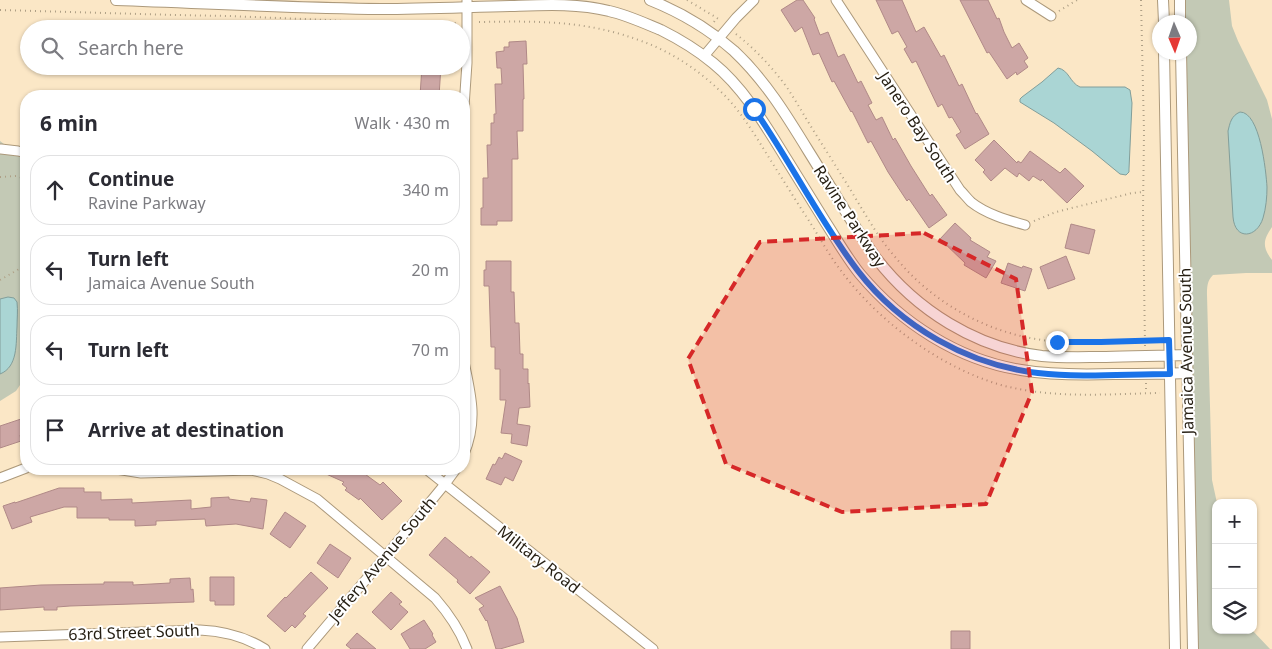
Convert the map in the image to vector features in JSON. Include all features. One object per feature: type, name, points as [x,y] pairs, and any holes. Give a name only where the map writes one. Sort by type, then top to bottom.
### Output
[{"type":"street","name":"Ravine Parkway","points":[[116,0],[345,8],[467,4],[562,6],[589,7],[623,15],[681,41],[724,72],[754,109],[842,249],[860,273],[887,302],[932,336],[965,354],[1018,370],[1038,373],[1074,375],[1187,373]]},
{"type":"street","name":"Ravine Parkway","points":[[650,0],[678,13],[704,29],[747,65],[773,95],[863,239],[888,274],[905,291],[938,317],[984,341],[1020,352],[1042,356],[1186,355]]},
{"type":"street","points":[[704,56],[754,0]]},
{"type":"street","name":"Janero Bay South","points":[[836,0],[960,190],[971,202],[981,208],[1025,225]]},
{"type":"street","points":[[1026,0],[1051,16]]},
{"type":"street","points":[[1163,0],[1164,15]]},
{"type":"street","points":[[1180,0],[1180,15]]},
{"type":"street","points":[[467,4],[467,20]]},
{"type":"street","name":"Jamaica Avenue South","points":[[1164,60],[1175,649]]},
{"type":"street","name":"Jamaica Avenue South","points":[[1180,60],[1192,649]]},
{"type":"street","points":[[465,90],[466,75]]},
{"type":"street","points":[[1,149],[20,152]]},
{"type":"street","points":[[470,396],[472,407],[470,436]]},
{"type":"street","points":[[0,478],[20,470]]},
{"type":"street","points":[[270,475],[316,499],[429,593],[445,610],[463,638],[467,649]]},
{"type":"street","name":"Military Road","points":[[434,475],[653,649]]},
{"type":"street","name":"Jeffery Avenue South","points":[[307,649],[385,558],[452,475]]},
{"type":"street","name":"63rd Street South","points":[[0,637],[208,630],[230,633],[265,649]]},
{"type":"path","points":[[687,0],[717,18]]},
{"type":"path","points":[[1051,16],[1076,0]]},
{"type":"path","points":[[1141,0],[1144,132],[1144,341]]},
{"type":"path","points":[[0,10],[329,20]]},
{"type":"path","points":[[479,22],[548,22],[588,26],[644,42],[680,60]]},
{"type":"path","points":[[740,37],[763,58],[788,90],[885,245],[915,280],[932,293],[973,319],[999,330],[1030,338],[1074,342],[1169,340]]},
{"type":"path","points":[[0,177],[20,177]]},
{"type":"path","points":[[1025,225],[1056,212],[1144,192]]},
{"type":"path","points":[[0,280],[20,268]]},
{"type":"highlighted area","points":[[924,233],[1016,279],[1032,392],[986,504],[842,512],[726,464],[688,359],[760,242]]},
{"type":"green space","points":[[1184,0],[1229,0],[1232,26],[1267,100],[1272,119],[1272,227],[1265,240],[1265,247],[1272,260],[1272,273],[1213,275],[1207,287],[1212,480],[1216,499],[1212,499],[1212,634],[1256,634],[1270,649],[1197,649],[1185,60],[1197,60],[1197,15],[1185,15]]},
{"type":"green space","points":[[0,141],[20,156],[20,385],[16,391],[0,401]]},
{"type":"water","points":[[1058,68],[1065,71],[1074,83],[1080,87],[1125,87],[1130,90],[1132,103],[1129,172],[1126,175],[1120,174],[1054,123],[1020,102],[1022,97]]},
{"type":"water","points":[[1240,112],[1247,115],[1253,121],[1257,132],[1261,144],[1267,187],[1266,202],[1260,225],[1256,230],[1246,234],[1238,230],[1233,217],[1228,131],[1233,118]]},
{"type":"water","points":[[14,298],[17,302],[16,347],[10,366],[0,374],[0,299]]},
{"type":"building","points":[[797,0],[803,0],[815,18],[820,35],[828,32],[838,57],[844,54],[858,83],[861,81],[872,103],[868,105],[876,120],[882,117],[893,140],[895,138],[930,196],[932,194],[947,215],[929,228],[909,199],[907,201],[871,141],[868,143],[852,111],[834,81],[832,82],[819,53],[813,55],[802,27],[795,32],[781,10]]},
{"type":"building","points":[[876,0],[902,0],[916,32],[924,27],[941,57],[944,55],[959,86],[962,84],[976,114],[989,134],[965,149],[956,135],[961,132],[952,117],[949,118],[942,104],[938,107],[916,61],[912,63],[904,49],[907,47],[898,31],[892,34]]},
{"type":"building","points":[[960,0],[988,0],[997,19],[999,18],[1012,48],[1019,43],[1028,58],[1024,61],[1028,67],[1017,75],[1016,72],[1007,79],[989,52],[987,53]]},
{"type":"building","points":[[526,41],[527,64],[523,64],[523,131],[517,131],[518,159],[512,159],[512,221],[497,221],[497,225],[481,225],[483,178],[488,178],[487,145],[491,145],[491,123],[494,123],[494,114],[496,114],[495,84],[502,84],[501,68],[497,68],[496,52],[504,51],[504,47],[509,47],[509,42]]},
{"type":"building","points":[[421,75],[440,75],[439,90],[420,90]]},
{"type":"building","points":[[994,140],[1017,163],[1018,161],[1021,163],[1030,151],[1060,173],[1065,168],[1084,186],[1067,203],[1042,179],[1041,181],[1033,176],[1029,181],[1019,173],[1017,177],[1005,168],[991,181],[983,172],[985,170],[975,160]]},
{"type":"building","points":[[955,223],[971,238],[970,240],[990,252],[987,257],[996,261],[986,278],[964,265],[965,263],[940,239]]},
{"type":"building","points":[[1071,224],[1095,230],[1089,254],[1065,248]]},
{"type":"building","points":[[1066,256],[1075,279],[1048,289],[1040,267]]},
{"type":"building","points":[[486,261],[511,261],[511,292],[514,292],[515,323],[519,323],[520,354],[523,354],[523,369],[528,369],[530,407],[519,408],[517,424],[530,426],[527,446],[511,443],[512,434],[501,433],[506,400],[500,400],[500,369],[495,369],[495,347],[491,347],[489,286],[484,286]]},
{"type":"building","points":[[1008,263],[1032,269],[1025,291],[1001,283]]},
{"type":"building","points":[[20,419],[20,441],[0,448],[0,426]]},
{"type":"building","points":[[505,453],[522,461],[513,481],[505,477],[501,485],[486,479],[493,464],[495,465],[499,457],[502,459]]},
{"type":"building","points":[[328,475],[366,475],[380,485],[383,482],[402,501],[382,520],[360,498],[359,500],[345,490],[347,488],[342,484],[344,482]]},
{"type":"building","points":[[59,488],[84,488],[84,492],[101,492],[101,500],[132,499],[132,503],[191,500],[191,509],[211,507],[211,498],[229,497],[229,499],[250,502],[251,498],[267,500],[263,529],[236,524],[206,526],[205,519],[156,521],[156,525],[135,526],[135,520],[77,518],[77,507],[64,507],[30,517],[32,522],[12,529],[3,506]]},
{"type":"building","points":[[285,512],[306,526],[290,548],[270,534]]},
{"type":"building","points":[[445,537],[490,572],[470,594],[457,582],[458,580],[429,555]]},
{"type":"building","points":[[330,544],[351,558],[338,578],[317,563]]},
{"type":"building","points":[[311,572],[328,588],[303,614],[306,616],[295,628],[292,625],[285,632],[267,616]]},
{"type":"building","points":[[210,577],[234,577],[234,605],[215,605],[215,601],[210,601]]},
{"type":"building","points":[[190,578],[194,602],[70,606],[57,607],[57,610],[44,610],[44,607],[0,610],[0,588],[104,584],[104,582],[133,582],[133,585],[170,583],[170,579]]},
{"type":"building","points":[[500,586],[517,618],[524,642],[496,649],[487,620],[479,609],[484,606],[475,598]]},
{"type":"building","points":[[391,592],[402,602],[399,604],[408,612],[391,630],[372,612]]},
{"type":"building","points":[[424,620],[436,642],[425,649],[410,649],[401,634]]},
{"type":"building","points":[[951,631],[970,631],[970,649],[951,649]]},
{"type":"building","points":[[357,633],[376,649],[351,649],[346,645]]},
{"type":"route","points":[[754,109],[832,234],[860,273],[872,288],[902,316],[932,336],[965,354],[1018,370],[1074,375],[1170,374],[1169,340],[1057,342]]}]
